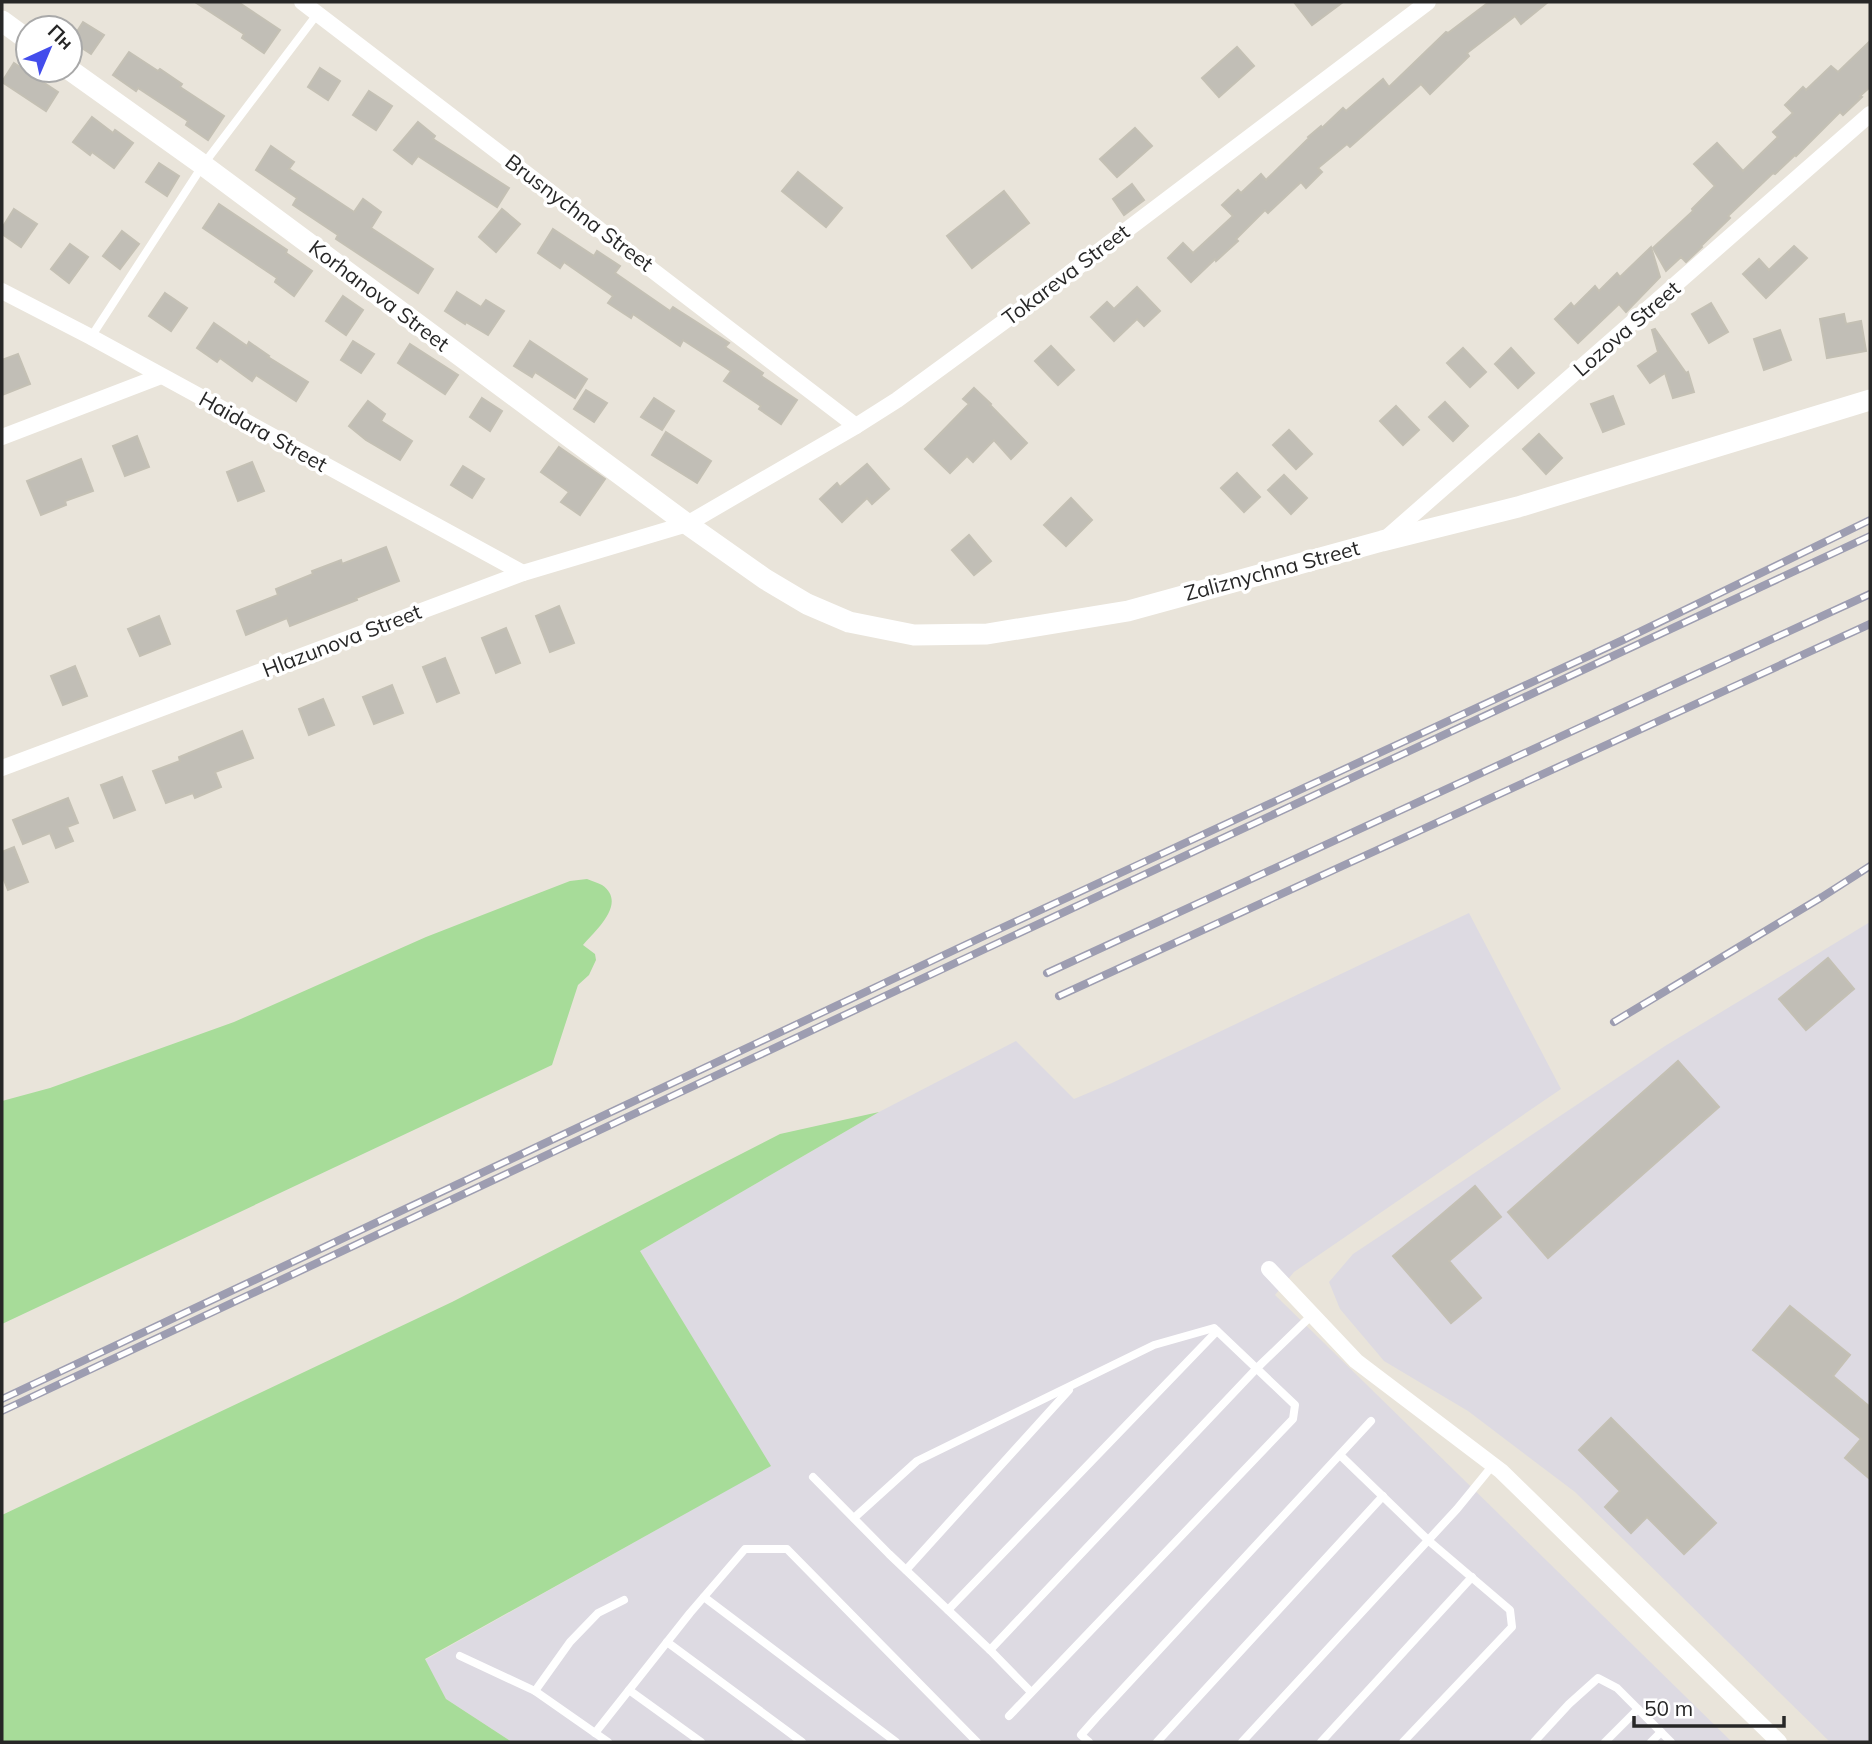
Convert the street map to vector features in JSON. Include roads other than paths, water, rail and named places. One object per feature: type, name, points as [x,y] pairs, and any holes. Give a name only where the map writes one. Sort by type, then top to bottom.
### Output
[{"type":"main road","name":"Korhanova Street","points":[[84,80],[203,165],[687,524]]},
{"type":"main road","name":"Zaliznychna Street","points":[[687,524],[765,579],[807,604],[849,622],[914,635],[987,634],[1128,611],[1382,541],[1518,508],[1870,400]]},
{"type":"street","name":"Brusnychna Street","points":[[302,2],[856,426]]},
{"type":"street","name":"Tokareva Street","points":[[687,524],[897,400],[1058,282],[1428,2]]},
{"type":"street","name":"Lozova Street","points":[[1382,541],[1870,114]]},
{"type":"street","name":"Haidara Street","points":[[2,291],[523,573]]},
{"type":"street","points":[[2,437],[161,376]]},
{"type":"street","name":"Hlazunova Street","points":[[2,768],[523,573],[687,524]]},
{"type":"street","points":[[1269,1269],[1356,1361],[1511,1481],[1779,1742]]},
{"type":"lane","points":[[91,337],[203,165],[318,13]]},
{"type":"lane","points":[[990,1650],[1256,1368],[1312,1315]]},
{"type":"lane","points":[[854,1518],[918,1461],[1154,1345],[1214,1328],[1295,1405],[1293,1419],[1009,1716]]},
{"type":"lane","points":[[948,1610],[1217,1331]]},
{"type":"lane","points":[[906,1570],[1073,1385]]},
{"type":"lane","points":[[1089,1742],[1082,1735],[1096,1718],[1371,1421]]},
{"type":"lane","points":[[1340,1455],[1429,1541],[1510,1610],[1512,1627],[1403,1742]]},
{"type":"lane","points":[[1242,1742],[1429,1541],[1493,1465]]},
{"type":"lane","points":[[813,1477],[1031,1692]]},
{"type":"lane","points":[[1157,1742],[1383,1496]]},
{"type":"lane","points":[[595,1733],[745,1549],[787,1549],[977,1742]]},
{"type":"lane","points":[[1321,1742],[1472,1577]]},
{"type":"lane","points":[[704,1597],[896,1742]]},
{"type":"lane","points":[[535,1691],[570,1642],[598,1613],[624,1600]]},
{"type":"lane","points":[[667,1642],[802,1742]]},
{"type":"lane","points":[[460,1656],[535,1691],[608,1742]]},
{"type":"lane","points":[[1534,1742],[1569,1704],[1598,1678],[1617,1688],[1671,1742]]},
{"type":"lane","points":[[629,1690],[701,1742]]},
{"type":"lane","points":[[1605,1742],[1638,1709]]},
{"type":"lane","points":[[1651,1742],[1661,1732]]},
{"type":"railway","points":[[2,1399],[980,938],[1623,640],[1870,520]]},
{"type":"railway","points":[[2,1411],[1870,536]]},
{"type":"railway","points":[[1047,973],[1870,594]]},
{"type":"railway","points":[[1059,996],[1870,624]]},
{"type":"railway","points":[[1614,1022],[1870,866]]}]
